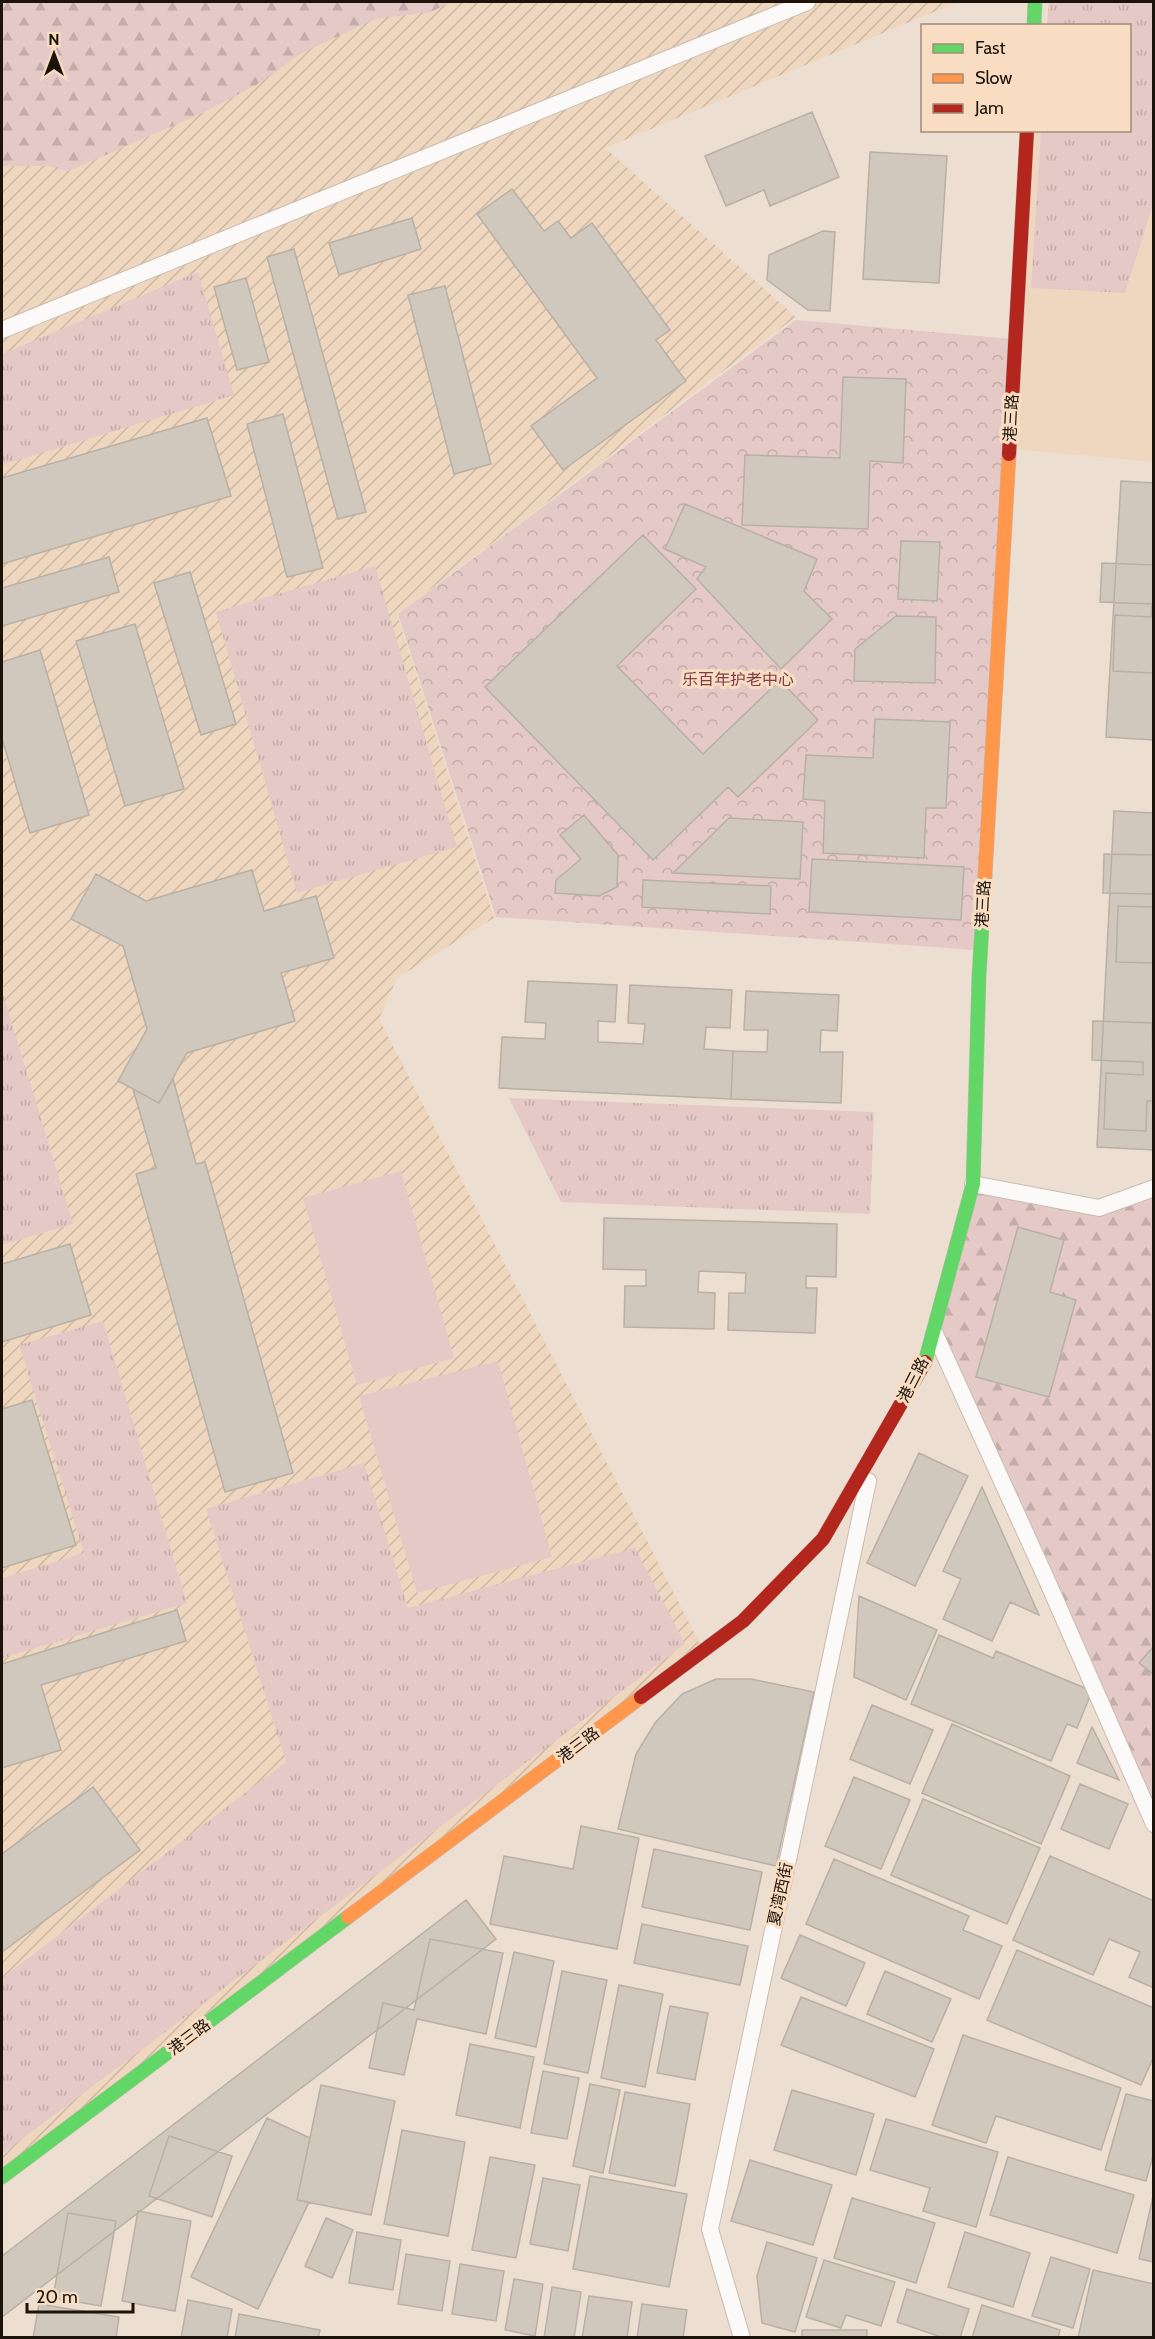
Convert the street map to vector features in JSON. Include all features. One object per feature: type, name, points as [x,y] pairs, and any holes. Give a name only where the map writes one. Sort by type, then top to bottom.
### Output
[{"type":"main road","points":[[1034,24],[1035,2]]},
{"type":"main road","name":"港三路","points":[[2,2177],[743,1621],[823,1539],[925,1361],[973,1184],[979,976],[1028,132]]},
{"type":"lane","points":[[2,330],[807,2]]},
{"type":"lane","points":[[973,1184],[1099,1208],[1154,1188]]},
{"type":"lane","points":[[933,1330],[1050,1586],[1154,1824]]},
{"type":"lane","name":"夏湾西街","points":[[742,2337],[710,2229],[874,1449]]},
{"type":"shaded area","points":[[2,2],[958,2],[605,148],[796,317],[397,614],[494,918],[397,978],[379,1019],[702,1648],[2,2172]]},
{"type":"shaded area","points":[[1153,2],[1153,462],[1013,449],[1030,132],[1131,132],[1131,25]]},
{"type":"green space","points":[[451,2],[431,12],[375,19],[302,53],[256,85],[207,111],[69,171],[47,166],[2,166],[2,3]]},
{"type":"green space","points":[[1049,2],[1153,2],[1153,205],[1125,293],[1031,288],[1041,132],[1131,132],[1131,24],[1047,24]]},
{"type":"green space","points":[[198,272],[234,395],[2,465],[2,354]]},
{"type":"green space","name":"乐百年护老中心","points":[[796,320],[1012,339],[978,950],[496,917],[398,614]]},
{"type":"green space","points":[[375,566],[457,847],[297,893],[216,612]]},
{"type":"green space","points":[[2,991],[73,1224],[2,1245]]},
{"type":"green space","points":[[509,1098],[874,1112],[870,1214],[561,1202]]},
{"type":"green space","points":[[401,1171],[454,1358],[357,1385],[303,1198]]},
{"type":"green space","points":[[973,1185],[1099,1210],[1153,1190],[1153,1817],[935,1330]]},
{"type":"green space","points":[[103,1321],[187,1603],[2,1658],[2,1578],[84,1553],[19,1345]]},
{"type":"green space","points":[[498,1361],[552,1557],[417,1593],[359,1396]]},
{"type":"green space","points":[[364,1463],[408,1608],[635,1548],[685,1644],[2,2154],[2,1978],[286,1762],[206,1509]]},
{"type":"building","points":[[812,112],[839,177],[770,206],[764,190],[726,206],[705,156]]},
{"type":"building","points":[[870,152],[947,156],[939,283],[863,279]]},
{"type":"building","points":[[512,189],[544,231],[558,221],[571,238],[592,223],[670,330],[656,340],[686,381],[563,470],[531,426],[597,378],[477,214]]},
{"type":"building","points":[[412,218],[421,249],[339,275],[329,243]]},
{"type":"building","points":[[823,231],[835,232],[830,311],[808,310],[767,280],[769,255]]},
{"type":"building","points":[[294,249],[366,512],[338,519],[267,257]]},
{"type":"building","points":[[246,278],[269,362],[237,370],[214,287]]},
{"type":"building","points":[[445,286],[491,464],[454,474],[408,295]]},
{"type":"building","points":[[843,377],[906,379],[903,463],[870,461],[868,529],[742,525],[745,455],[840,458]]},
{"type":"building","points":[[283,414],[323,568],[287,577],[247,424]]},
{"type":"building","points":[[207,418],[231,496],[2,564],[2,478]]},
{"type":"building","points":[[1121,481],[1154,483],[1154,740],[1106,737]]},
{"type":"building","points":[[685,504],[817,559],[804,591],[832,619],[781,669],[697,579],[706,567],[665,549]]},
{"type":"building","points":[[643,535],[696,589],[617,666],[703,754],[780,680],[818,720],[738,797],[728,787],[653,860],[485,687]]},
{"type":"building","points":[[901,541],[940,542],[937,601],[898,599]]},
{"type":"building","points":[[109,557],[119,592],[2,626],[2,588]]},
{"type":"building","points":[[1102,563],[1154,565],[1154,673],[1113,671],[1115,615],[1151,617],[1152,604],[1100,602]]},
{"type":"building","points":[[190,572],[236,724],[201,735],[154,583]]},
{"type":"building","points":[[896,616],[936,617],[935,683],[854,681],[855,649]]},
{"type":"building","points":[[135,624],[184,789],[125,806],[76,641]]},
{"type":"building","points":[[40,650],[89,815],[30,833],[2,738],[2,662]]},
{"type":"building","points":[[875,719],[950,722],[946,808],[926,808],[924,858],[823,853],[825,801],[803,799],[806,755],[873,758]]},
{"type":"building","points":[[1114,811],[1154,813],[1154,1150],[1097,1147]]},
{"type":"building","points":[[584,815],[618,855],[617,887],[599,896],[555,893],[556,880],[581,859],[560,835]]},
{"type":"building","points":[[729,818],[803,822],[800,879],[673,873]]},
{"type":"building","points":[[1104,854],[1154,855],[1154,894],[1103,893]]},
{"type":"building","points":[[812,859],[964,867],[961,920],[809,912]]},
{"type":"building","points":[[252,870],[264,911],[316,896],[334,958],[281,973],[295,1021],[187,1053],[159,1103],[118,1081],[147,1029],[123,946],[71,919],[96,874],[146,901]]},
{"type":"building","points":[[643,880],[771,886],[770,914],[642,907]]},
{"type":"building","points":[[1118,906],[1154,907],[1154,963],[1116,962]]},
{"type":"building","points":[[528,981],[617,985],[615,1022],[598,1021],[598,1042],[643,1044],[645,1024],[628,1023],[630,985],[732,990],[730,1028],[706,1027],[704,1049],[733,1051],[731,1099],[499,1088],[502,1037],[545,1039],[546,1023],[525,1022]]},
{"type":"building","points":[[746,991],[839,995],[837,1031],[821,1030],[820,1052],[843,1052],[841,1103],[731,1099],[733,1051],[767,1052],[768,1030],[744,1030]]},
{"type":"building","points":[[1093,1021],[1152,1023],[1154,1101],[1147,1101],[1146,1131],[1104,1129],[1106,1073],[1143,1075],[1143,1062],[1092,1060]]},
{"type":"building","points":[[173,1079],[196,1164],[205,1162],[293,1473],[225,1492],[136,1174],[156,1168],[133,1089],[159,1103]]},
{"type":"building","points":[[604,1218],[837,1224],[836,1277],[806,1276],[806,1288],[817,1288],[815,1333],[728,1330],[729,1293],[745,1293],[746,1273],[699,1271],[698,1292],[715,1293],[714,1329],[624,1327],[625,1286],[646,1286],[646,1270],[603,1269]]},
{"type":"building","points":[[1018,1227],[1064,1240],[1050,1292],[1076,1300],[1049,1397],[976,1377]]},
{"type":"building","points":[[70,1244],[91,1315],[2,1342],[2,1264]]},
{"type":"building","points":[[32,1400],[76,1545],[2,1568],[2,1409]]},
{"type":"building","points":[[919,1453],[968,1476],[915,1586],[867,1563]]},
{"type":"building","points":[[982,1487],[1039,1615],[1010,1602],[992,1641],[943,1619],[961,1579],[943,1571]]},
{"type":"building","points":[[859,1596],[937,1630],[906,1700],[854,1677]]},
{"type":"building","points":[[177,1610],[186,1641],[41,1685],[61,1750],[2,1768],[2,1664]]},
{"type":"building","points":[[939,1635],[993,1658],[996,1651],[1092,1691],[1077,1728],[1067,1724],[1051,1761],[911,1704]]},
{"type":"building","points":[[1154,1646],[1154,1675],[1139,1663]]},
{"type":"building","points":[[716,1679],[751,1679],[814,1692],[776,1866],[618,1829],[636,1754],[655,1723],[682,1694]]},
{"type":"building","points":[[872,1705],[933,1730],[910,1784],[850,1759]]},
{"type":"building","points":[[952,1724],[1070,1776],[1041,1844],[922,1793]]},
{"type":"building","points":[[1092,1727],[1119,1780],[1077,1763]]},
{"type":"building","points":[[854,1777],[910,1800],[881,1869],[825,1846]]},
{"type":"building","points":[[1080,1784],[1128,1804],[1109,1849],[1061,1829]]},
{"type":"building","points":[[93,1787],[140,1850],[2,1952],[2,1854]]},
{"type":"building","points":[[923,1799],[1040,1848],[1007,1924],[891,1875]]},
{"type":"building","points":[[581,1826],[639,1838],[617,1949],[490,1924],[504,1856],[573,1869]]},
{"type":"building","points":[[654,1849],[762,1872],[750,1930],[642,1907]]},
{"type":"building","points":[[1050,1856],[1154,1901],[1154,1988],[1129,1977],[1140,1952],[1109,1939],[1093,1975],[1013,1940]]},
{"type":"building","points":[[834,1859],[969,1916],[963,1930],[1002,1946],[979,1999],[806,1924]]},
{"type":"building","points":[[466,1900],[496,1939],[2,2317],[2,2256]]},
{"type":"building","points":[[642,1924],[748,1946],[740,1985],[634,1963]]},
{"type":"building","points":[[800,1935],[865,1963],[846,2006],[781,1978]]},
{"type":"building","points":[[430,1939],[503,1953],[486,2034],[417,2019],[404,2075],[369,2068],[383,2003],[414,2010]]},
{"type":"building","points":[[1017,1950],[1154,2008],[1154,2056],[1141,2085],[987,2020]]},
{"type":"building","points":[[514,1952],[554,1961],[536,2047],[495,2038]]},
{"type":"building","points":[[562,1971],[607,1980],[588,2073],[544,2064]]},
{"type":"building","points":[[885,1971],[951,1999],[932,2042],[867,2014]]},
{"type":"building","points":[[619,1985],[663,1994],[645,2087],[601,2078]]},
{"type":"building","points":[[801,1997],[934,2049],[915,2097],[781,2045]]},
{"type":"building","points":[[670,2006],[708,2013],[695,2080],[657,2073]]},
{"type":"building","points":[[963,2035],[1121,2088],[1101,2150],[996,2116],[986,2143],[932,2125]]},
{"type":"building","points":[[470,2044],[534,2057],[520,2128],[456,2115]]},
{"type":"building","points":[[543,2071],[579,2078],[567,2139],[531,2133]]},
{"type":"building","points":[[590,2084],[620,2090],[603,2173],[573,2166]]},
{"type":"building","points":[[321,2085],[395,2101],[371,2215],[297,2200]]},
{"type":"building","points":[[792,2090],[874,2114],[856,2175],[774,2150]]},
{"type":"building","points":[[625,2092],[690,2104],[675,2186],[609,2173]]},
{"type":"building","points":[[1126,2094],[1154,2101],[1154,2152],[1146,2181],[1105,2170]]},
{"type":"building","points":[[267,2118],[310,2138],[297,2200],[309,2202],[258,2309],[191,2277]]},
{"type":"building","points":[[886,2119],[998,2152],[976,2227],[923,2211],[930,2188],[870,2170]]},
{"type":"building","points":[[402,2130],[465,2142],[448,2236],[384,2224]]},
{"type":"building","points":[[169,2136],[232,2156],[212,2217],[149,2196]]},
{"type":"building","points":[[490,2157],[535,2165],[516,2258],[472,2250]]},
{"type":"building","points":[[1008,2157],[1134,2195],[1117,2253],[990,2215]]},
{"type":"building","points":[[750,2160],[832,2185],[813,2245],[731,2221]]},
{"type":"building","points":[[590,2176],[687,2194],[669,2287],[573,2269]]},
{"type":"building","points":[[543,2178],[580,2185],[568,2251],[530,2244]]},
{"type":"building","points":[[1154,2192],[1154,2262],[1139,2259]]},
{"type":"building","points":[[852,2198],[935,2223],[916,2283],[834,2258]]},
{"type":"building","points":[[138,2211],[191,2221],[175,2311],[122,2301]]},
{"type":"building","points":[[68,2213],[116,2221],[101,2306],[53,2298]]},
{"type":"building","points":[[326,2218],[353,2230],[332,2278],[305,2266]]},
{"type":"building","points":[[357,2232],[401,2240],[393,2290],[349,2283]]},
{"type":"building","points":[[965,2232],[1030,2253],[1013,2307],[948,2287]]},
{"type":"building","points":[[767,2242],[817,2258],[795,2332],[762,2323],[757,2276]]},
{"type":"building","points":[[406,2254],[450,2261],[442,2311],[398,2304]]},
{"type":"building","points":[[1051,2257],[1090,2269],[1073,2328],[1032,2316]]},
{"type":"building","points":[[824,2260],[895,2282],[881,2326],[846,2315],[841,2328],[806,2317]]},
{"type":"building","points":[[460,2264],[504,2271],[496,2321],[452,2314]]},
{"type":"building","points":[[1093,2270],[1154,2284],[1154,2338],[1078,2338]]},
{"type":"building","points":[[514,2279],[543,2284],[535,2336],[505,2330]]},
{"type":"building","points":[[552,2287],[581,2292],[574,2338],[544,2338]]},
{"type":"building","points":[[907,2289],[969,2309],[960,2338],[944,2338],[897,2322]]},
{"type":"building","points":[[589,2296],[632,2302],[627,2338],[582,2338]]},
{"type":"building","points":[[188,2300],[232,2309],[227,2338],[181,2338]]},
{"type":"building","points":[[39,2304],[119,2317],[116,2338],[33,2338]]},
{"type":"building","points":[[642,2304],[687,2310],[683,2338],[637,2338]]},
{"type":"building","points":[[982,2305],[1060,2330],[1058,2338],[972,2338]]},
{"type":"building","points":[[239,2314],[320,2330],[318,2338],[235,2338]]},
{"type":"building","points":[[802,2330],[867,2330],[867,2338],[802,2338]]},
{"type":"traffic: fast","points":[[1034,24],[1035,2]]},
{"type":"traffic: fast","points":[[925,1362],[973,1184],[979,976],[985,875]]},
{"type":"traffic: fast","points":[[2,2177],[348,1917]]},
{"type":"traffic: slow","points":[[985,875],[1009,454]]},
{"type":"traffic: slow","points":[[348,1917],[641,1697]]},
{"type":"traffic: jam","points":[[1009,454],[1027,132]]},
{"type":"traffic: jam","points":[[641,1697],[743,1621],[823,1539],[925,1362]]}]
